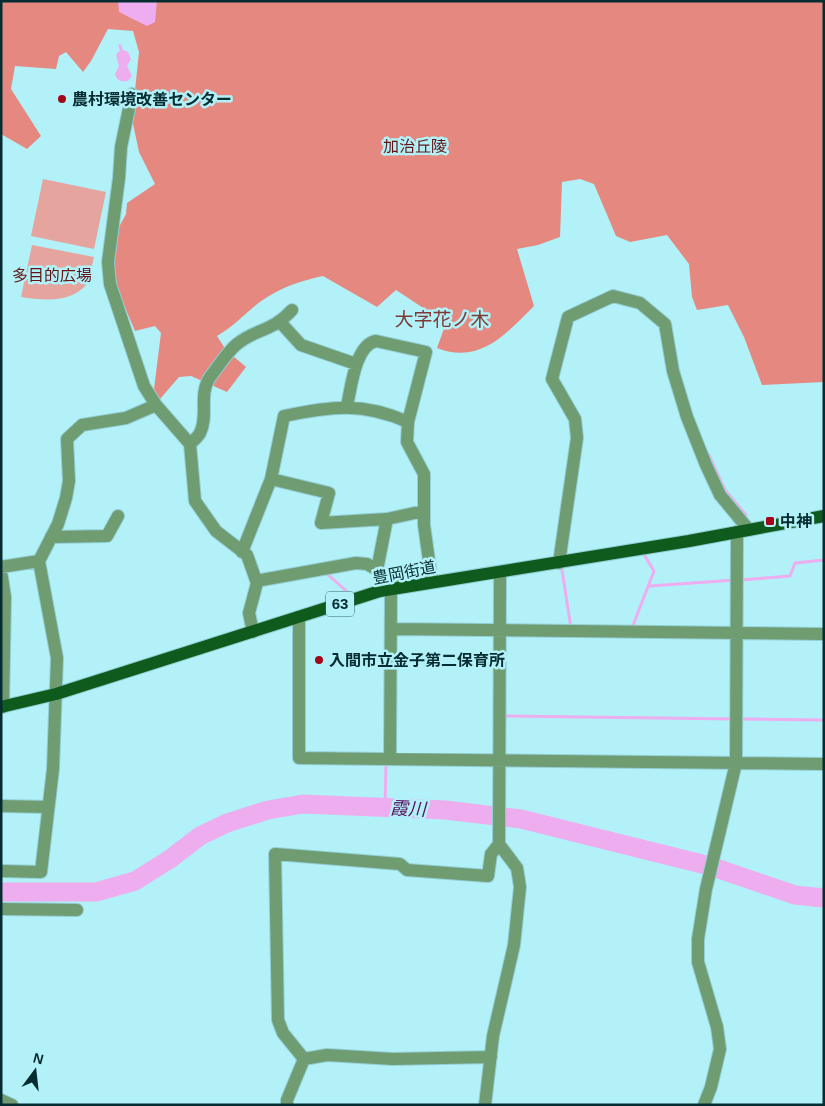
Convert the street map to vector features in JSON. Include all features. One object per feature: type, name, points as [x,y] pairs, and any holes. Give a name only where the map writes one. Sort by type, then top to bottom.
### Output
[{"type":"main road","name":"豊岡街道","points":[[2,707],[56,694],[391,589],[558,563],[824,516]]},
{"type":"street","points":[[132,94],[121,147],[109,277],[144,386],[156,405],[190,444],[195,501],[216,531],[247,555],[256,581],[249,613],[254,632]]},
{"type":"street","points":[[558,563],[577,438],[575,419],[552,379],[568,317],[614,296],[640,302],[665,324],[673,371],[720,495],[743,531],[736,633],[736,763],[701,913],[698,962],[717,1027],[720,1049],[712,1087],[704,1105]]},
{"type":"street","points":[[190,444],[200,433],[203,420],[203,395],[206,384],[212,375],[236,344],[281,323],[292,310]]},
{"type":"street","points":[[281,323],[301,345],[356,364]]},
{"type":"street","points":[[347,406],[356,364],[366,346],[376,341],[426,352],[408,422],[407,442],[424,474],[424,511],[432,582]]},
{"type":"street","points":[[1,871],[41,872],[52,769],[57,658],[39,561],[51,537],[66,498],[69,481],[67,439],[82,425],[126,418],[156,405]]},
{"type":"street","points":[[242,552],[271,479],[284,416],[325,407],[347,406],[369,408],[408,422]]},
{"type":"street","points":[[271,479],[329,493],[322,523],[387,519],[424,511]]},
{"type":"street","points":[[51,537],[107,536],[118,516]]},
{"type":"street","points":[[377,570],[387,519]]},
{"type":"street","points":[[1,567],[39,561]]},
{"type":"street","points":[[256,581],[356,563],[367,564],[405,586]]},
{"type":"street","points":[[1,571],[5,597],[2,707]]},
{"type":"street","points":[[304,1059],[283,1033],[278,1020],[275,854],[400,864],[407,870],[488,876],[491,854],[499,840],[498,631],[500,572]]},
{"type":"street","points":[[390,759],[391,589]]},
{"type":"street","points":[[299,617],[299,758],[824,764]]},
{"type":"street","points":[[391,629],[824,634]]},
{"type":"street","points":[[1,806],[48,807]]},
{"type":"street","points":[[485,1105],[499,1004],[514,945],[520,887],[518,868],[499,840]]},
{"type":"street","points":[[1,909],[77,910]]},
{"type":"street","points":[[304,1059],[327,1056],[393,1059],[491,1057]]},
{"type":"street","points":[[286,1105],[286,1100],[304,1059]]},
{"type":"street","points":[[1,1100],[12,1105]]},
{"type":"green space","name":"加治丘陵","points":[[1,1],[824,1],[824,382],[762,385],[744,337],[728,305],[697,310],[692,297],[689,264],[667,235],[630,242],[616,236],[594,184],[580,179],[562,182],[560,237],[538,245],[517,249],[534,306],[513,327],[491,344],[479,350],[466,353],[437,348],[446,323],[396,290],[377,307],[323,276],[309,279],[275,292],[217,336],[226,350],[246,367],[227,392],[191,376],[179,377],[160,399],[154,389],[161,333],[155,326],[135,331],[112,277],[119,227],[126,214],[127,203],[155,184],[139,152],[132,119],[139,52],[133,31],[108,29],[83,72],[66,52],[59,56],[56,69],[15,66],[11,89],[41,136],[27,149],[1,134]]},
{"type":"green space","points":[[43,179],[106,192],[94,249],[31,236]]},
{"type":"green space","name":"多目的広場","points":[[32,245],[94,257],[87,284],[73,295],[64,298],[38,299],[21,297]]},
{"type":"shaded area","points":[[118,1],[157,1],[155,22],[147,26],[119,12]]},
{"type":"shaded area","points":[[121,49],[128,52],[131,59],[127,66],[132,76],[128,81],[120,80],[115,74],[119,66],[116,55]]},
{"type":"waterway","points":[[709,455],[725,490],[746,515]]},
{"type":"waterway","points":[[632,628],[654,571],[645,556]]},
{"type":"waterway","points":[[741,580],[790,576],[795,563],[824,560]]},
{"type":"waterway","points":[[562,570],[571,628]]},
{"type":"waterway","points":[[325,572],[352,596]]},
{"type":"waterway","points":[[650,586],[735,580]]},
{"type":"waterway","points":[[502,716],[733,719]]},
{"type":"waterway","points":[[739,719],[824,720]]},
{"type":"waterway","points":[[385,808],[386,763]]},
{"type":"waterway","name":"霞川","points":[[1,892],[96,892],[135,881],[170,859],[200,836],[227,823],[268,810],[303,804],[445,810],[521,819],[710,866],[795,895],[824,898]]},
{"type":"place","name":"農村環境改善センター","points":[[62,99]]},
{"type":"place","name":"中神","points":[[770,521]]},
{"type":"place","name":"入間市立金子第二保育所","points":[[319,660]]},
{"type":"district","name":"大字花ノ木","points":[[442,319]]}]
